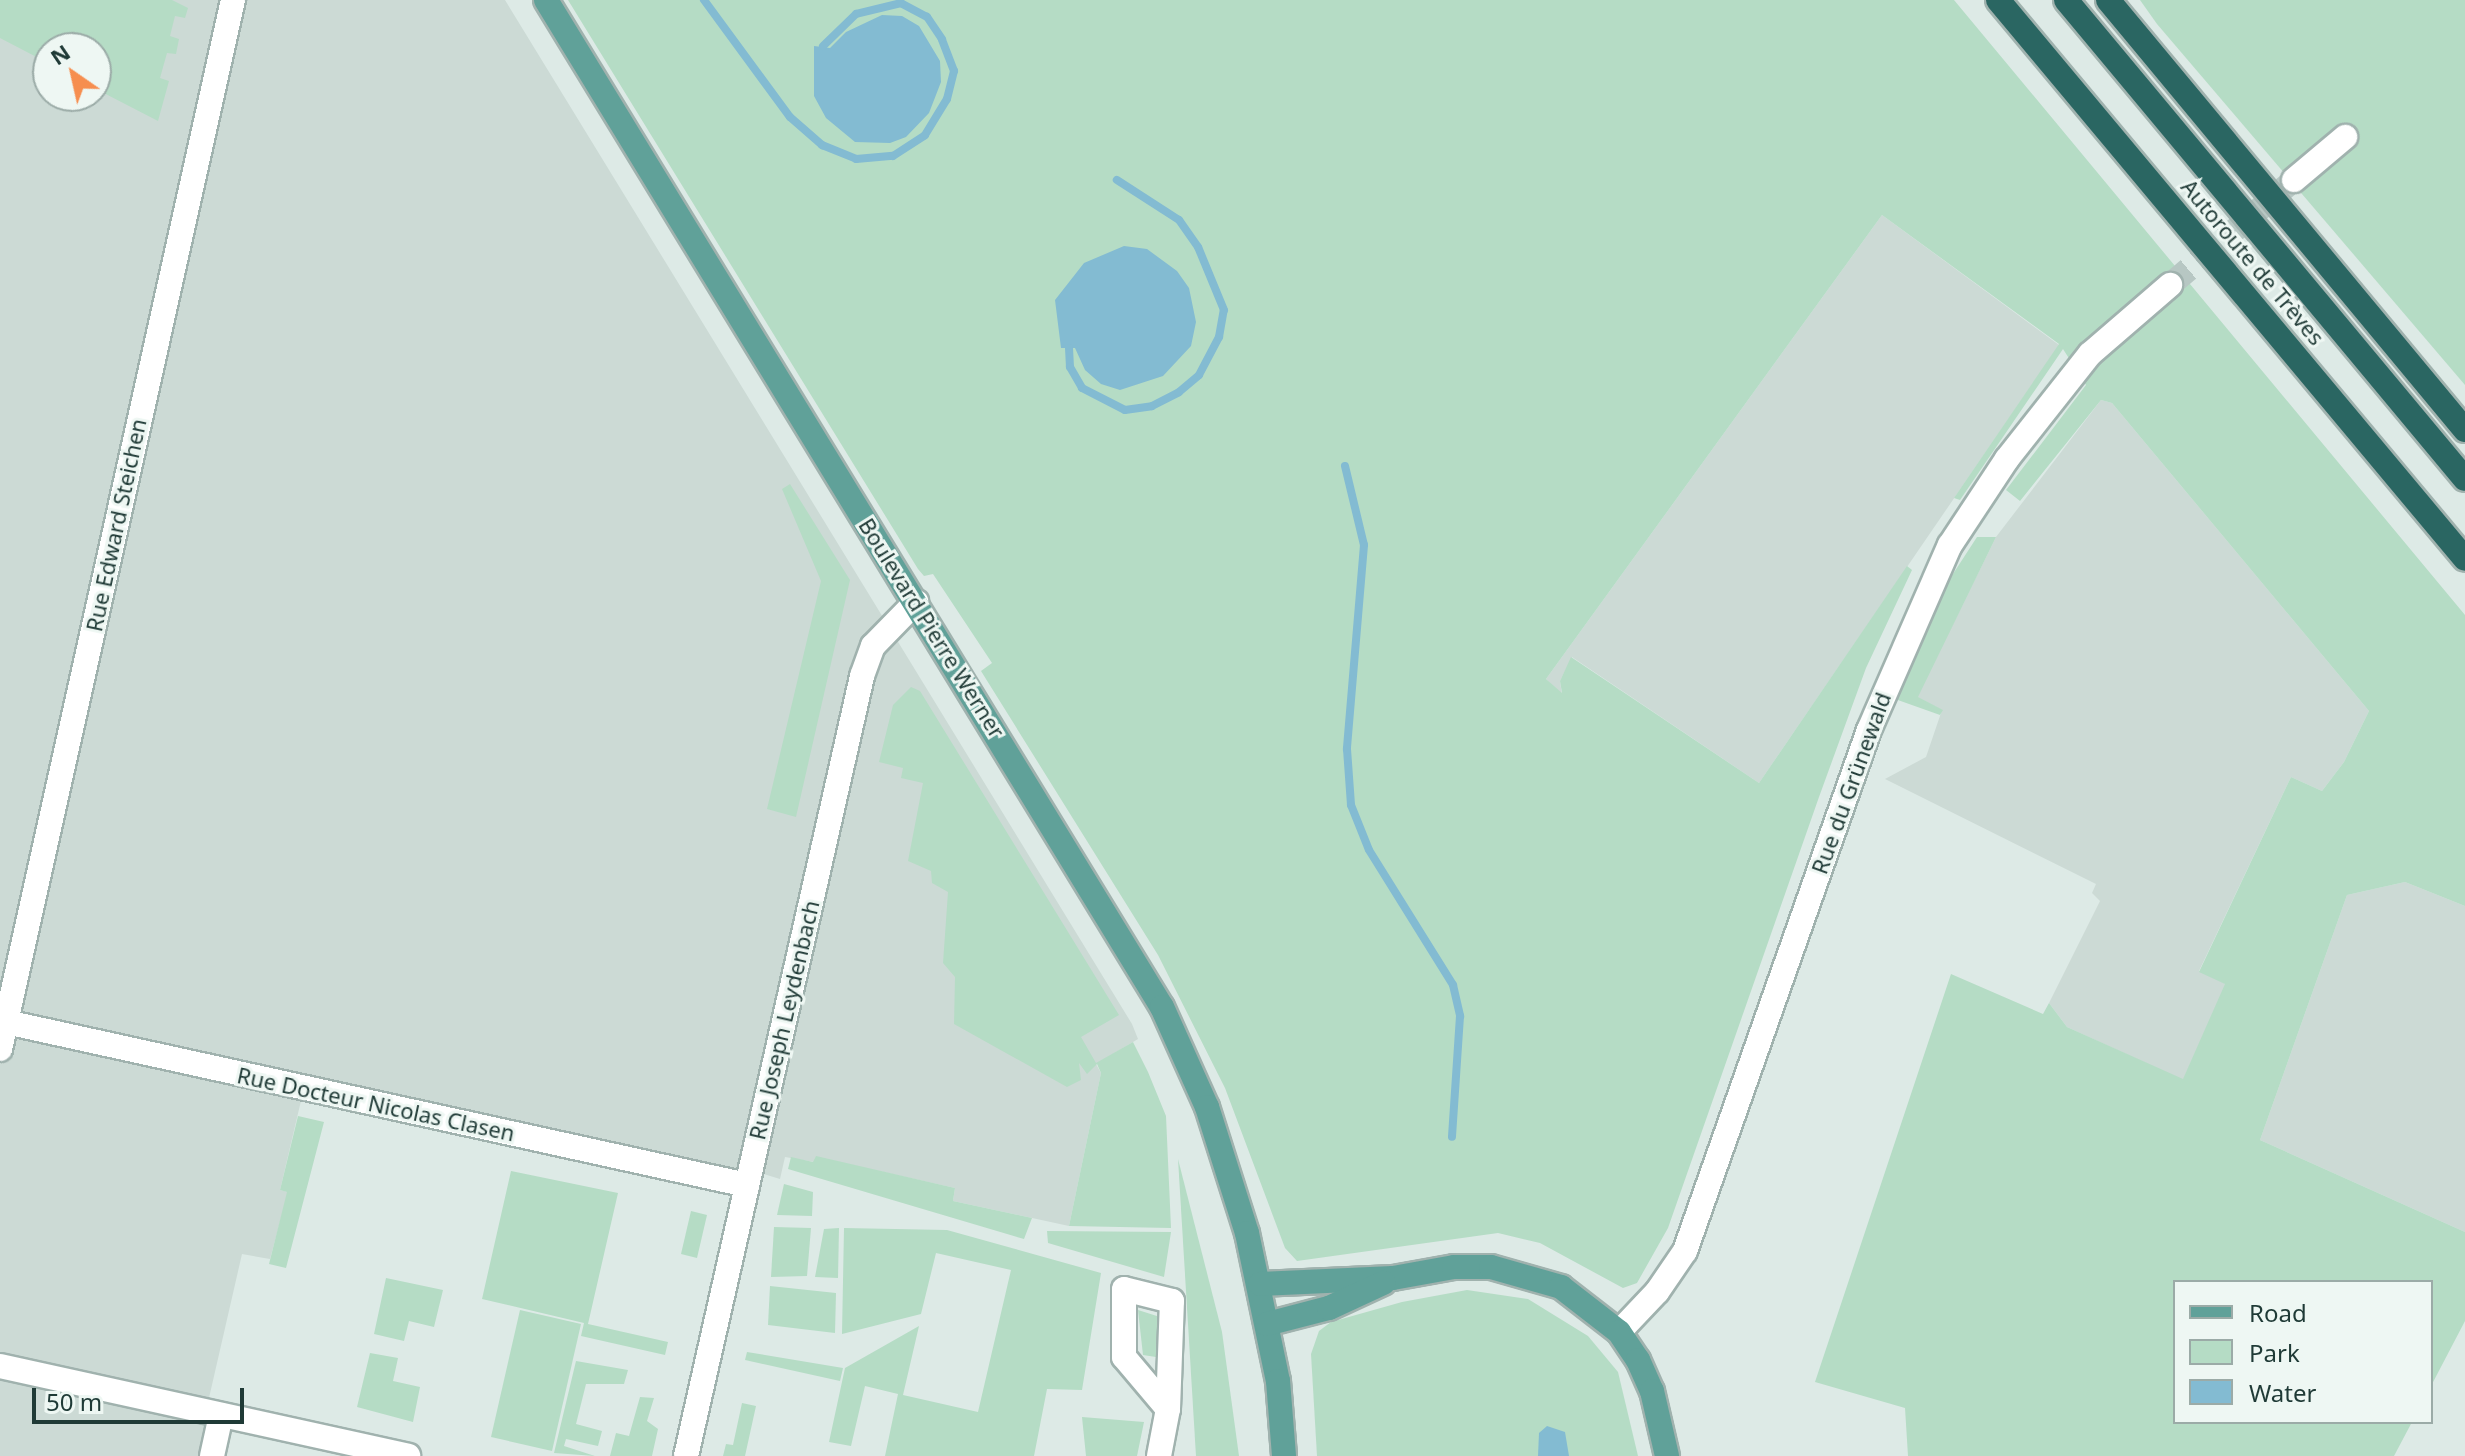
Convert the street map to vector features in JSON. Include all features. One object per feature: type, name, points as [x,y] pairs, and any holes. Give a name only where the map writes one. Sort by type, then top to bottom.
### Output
[{"type":"highway","name":"Autoroute de Trèves","points":[[1998,0],[2465,559]]},
{"type":"highway","name":"Autoroute de Trèves","points":[[2066,0],[2465,479]]},
{"type":"highway","points":[[2108,0],[2465,430]]},
{"type":"main road","name":"Boulevard Pierre Werner","points":[[546,0],[1162,1007],[1207,1107],[1260,1284],[1284,1456]]},
{"type":"main road","points":[[1260,1284],[1393,1278],[1454,1267],[1527,1273],[1561,1287],[1619,1332],[1652,1391],[1667,1456]]},
{"type":"main road","points":[[1267,1324],[1329,1308],[1393,1278]]},
{"type":"street","name":"Rue Edward Steichen","points":[[0,1049],[233,0]]},
{"type":"street","points":[[2294,180],[2345,137]]},
{"type":"street","name":"Rue du Grünewald","points":[[1619,1332],[1657,1292],[1685,1251],[1869,730],[1950,545],[2007,459],[2090,354],[2170,285]]},
{"type":"street","name":"Rue Joseph Leydenbach","points":[[686,1456],[862,676],[873,646],[916,602]]},
{"type":"street","name":"Rue Docteur Nicolas Clasen","points":[[6,1022],[747,1185]]},
{"type":"street","points":[[0,1366],[408,1456]]},
{"type":"street","points":[[1159,1456],[1168,1409]]},
{"type":"street","points":[[212,1456],[221,1415]]},
{"type":"shaded area","points":[[0,0],[505,0],[1132,1024],[1138,1039],[1096,1064],[1101,1073],[1069,1226],[953,1201],[955,1188],[816,1157],[814,1162],[785,1157],[780,1179],[751,1170],[747,1185],[304,1088],[280,1190],[288,1192],[270,1259],[242,1254],[206,1411],[212,1456],[0,1456]]},
{"type":"shaded area","points":[[1882,215],[2059,345],[1759,783],[1572,657],[1560,681],[1562,695],[1546,679]]},
{"type":"shaded area","points":[[2101,400],[2112,403],[2369,711],[2344,762],[2322,791],[2291,777],[2199,971],[2226,984],[2183,1080],[2067,1027],[2049,1003],[2100,901],[2092,893],[2096,884],[1885,779],[1926,757],[1942,710],[1917,697],[1996,537]]},
{"type":"shaded area","points":[[2405,882],[2465,906],[2465,1232],[2260,1140],[2347,895]]},
{"type":"green space","points":[[0,0],[172,0],[188,8],[185,18],[175,16],[170,36],[179,39],[176,54],[167,53],[160,78],[169,81],[158,121],[112,97],[112,32],[32,32],[32,55],[0,38]]},
{"type":"green space","points":[[568,0],[1954,0],[2465,615],[2465,906],[2405,882],[2347,895],[2260,1140],[2465,1232],[2465,1321],[2433,1382],[2433,1280],[2173,1280],[2173,1424],[2411,1424],[2394,1456],[1908,1456],[1905,1408],[1815,1382],[1951,974],[2043,1014],[2049,1003],[2067,1027],[2183,1079],[2225,984],[2199,972],[2291,777],[2322,791],[2344,762],[2369,711],[2112,403],[2101,400],[2020,501],[2006,490],[2086,385],[2063,349],[1960,500],[1954,498],[2059,344],[1882,215],[1546,679],[1562,693],[1560,681],[1571,657],[1759,783],[1907,566],[1912,570],[1866,668],[1668,1228],[1637,1283],[1623,1288],[1540,1243],[1498,1233],[1297,1261],[1285,1248],[1225,1088],[1158,955],[981,671],[992,663],[933,574],[924,576]]},
{"type":"green space","points":[[2140,0],[2465,0],[2465,385],[2157,24]]},
{"type":"green space","points":[[790,484],[850,580],[796,817],[767,809],[821,581],[782,489]]},
{"type":"green space","points":[[1977,537],[1996,537],[1918,697],[1943,710],[1940,715],[1895,699],[1951,577]]},
{"type":"green space","points":[[911,687],[920,691],[1119,1015],[1081,1037],[1096,1063],[1133,1042],[1148,1072],[1166,1116],[1171,1228],[1069,1226],[1101,1073],[1097,1064],[1087,1074],[1079,1063],[1081,1080],[1067,1087],[954,1024],[955,977],[943,963],[948,892],[932,883],[931,871],[908,861],[923,783],[901,778],[903,768],[879,762],[893,705]]},
{"type":"green space","points":[[298,1116],[324,1122],[286,1268],[269,1264],[287,1192],[280,1190]]},
{"type":"green space","points":[[816,1156],[955,1188],[953,1201],[1032,1218],[1024,1239],[788,1169],[791,1157],[813,1162]]},
{"type":"green space","points":[[1178,1159],[1222,1332],[1239,1456],[1196,1456]]},
{"type":"green space","points":[[511,1171],[618,1193],[588,1324],[668,1342],[665,1355],[581,1336],[584,1323],[482,1299]]},
{"type":"green space","points":[[784,1184],[813,1192],[812,1216],[777,1215]]},
{"type":"green space","points":[[691,1211],[707,1215],[697,1258],[681,1254]]},
{"type":"green space","points":[[774,1227],[811,1228],[807,1276],[771,1277]]},
{"type":"green space","points":[[839,1228],[838,1278],[815,1277],[824,1229]]},
{"type":"green space","points":[[844,1228],[947,1230],[1101,1273],[1082,1390],[1047,1389],[1034,1456],[885,1456],[898,1394],[865,1386],[851,1446],[829,1442],[845,1368],[919,1326],[903,1395],[978,1412],[1011,1270],[936,1253],[921,1314],[842,1334]]},
{"type":"green space","points":[[1047,1231],[1171,1232],[1164,1277],[1048,1243]]},
{"type":"green space","points":[[386,1278],[443,1290],[434,1327],[409,1321],[404,1341],[374,1334]]},
{"type":"green space","points":[[770,1286],[836,1293],[835,1333],[768,1325]]},
{"type":"green space","points":[[1467,1290],[1528,1299],[1588,1336],[1618,1372],[1638,1456],[1317,1456],[1311,1354],[1319,1331],[1331,1322],[1402,1302]]},
{"type":"green space","points":[[520,1310],[581,1324],[552,1451],[491,1437]]},
{"type":"green space","points":[[1138,1310],[1160,1317],[1156,1357],[1143,1355]]},
{"type":"green space","points":[[747,1352],[843,1368],[840,1381],[745,1360]]},
{"type":"green space","points":[[370,1353],[398,1358],[393,1381],[420,1387],[413,1422],[357,1407]]},
{"type":"green space","points":[[576,1361],[628,1370],[624,1384],[586,1384],[576,1424],[602,1431],[598,1446],[566,1439],[564,1446],[595,1456],[554,1453]]},
{"type":"green space","points":[[640,1397],[654,1398],[647,1421],[658,1429],[652,1456],[610,1456],[616,1433],[629,1436]]},
{"type":"green space","points":[[742,1403],[756,1406],[745,1456],[723,1456],[726,1444],[733,1445]]},
{"type":"green space","points":[[1082,1417],[1144,1422],[1137,1456],[1086,1456]]},
{"type":"water","points":[[882,15],[902,16],[919,26],[940,61],[941,82],[929,113],[906,137],[890,143],[855,142],[826,118],[814,96],[814,46],[830,48],[846,32]]},
{"type":"water","points":[[1124,246],[1147,249],[1177,271],[1189,288],[1196,322],[1191,346],[1163,376],[1120,390],[1101,384],[1085,370],[1075,348],[1061,348],[1055,300],[1084,263]]},
{"type":"water","points":[[1547,1426],[1565,1432],[1569,1456],[1538,1456],[1539,1433]]},
{"type":"waterway","points":[[704,0],[790,117],[822,145],[856,159],[893,156],[925,135],[947,99],[954,71],[942,39],[927,17],[901,3],[856,14],[823,46]]},
{"type":"waterway","points":[[1069,348],[1070,367],[1082,388],[1125,410],[1152,406],[1179,392],[1199,375],[1219,337],[1224,310],[1198,247],[1179,220],[1117,180]]},
{"type":"waterway","points":[[1345,466],[1364,545],[1347,749],[1351,805],[1369,850],[1453,985],[1460,1016],[1452,1137]]},
{"type":"tunnel","points":[[2170,285],[2294,180]]}]
